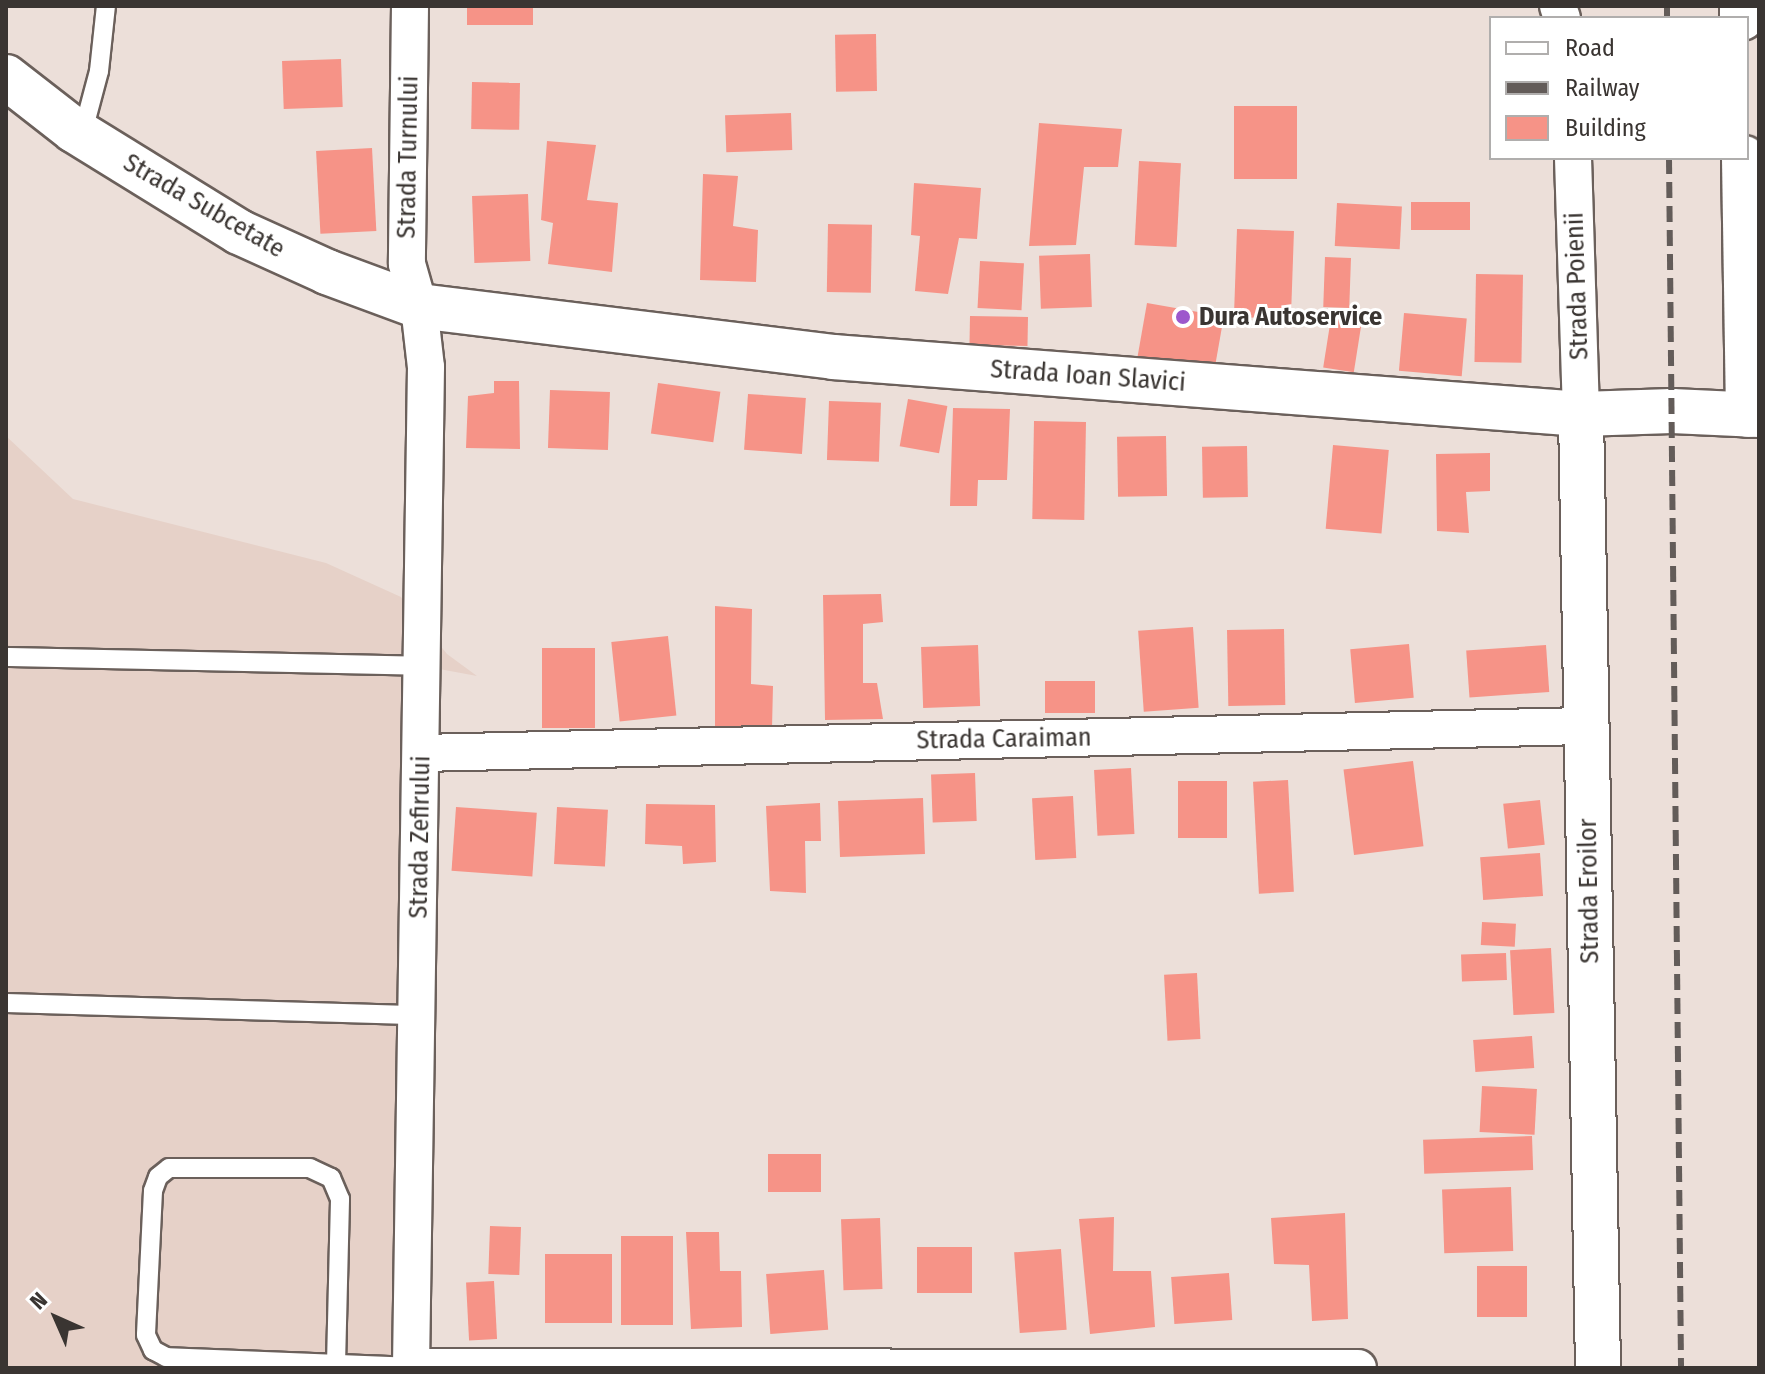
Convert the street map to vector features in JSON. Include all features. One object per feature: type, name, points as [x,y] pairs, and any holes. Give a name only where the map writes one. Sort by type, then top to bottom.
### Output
[{"type":"street","name":"Strada Turnului","points":[[410,6],[405,222],[407,264],[419,306]]},
{"type":"street","name":"Strada Subcetate","points":[[6,77],[82,135],[239,232],[327,272],[419,306]]},
{"type":"street","name":"Strada Poienii","points":[[1573,160],[1581,414]]},
{"type":"street","points":[[1744,160],[1754,415]]},
{"type":"street","name":"Strada Ioan Slavici","points":[[419,306],[833,357],[1581,414],[1672,411],[1754,415]]},
{"type":"street","name":"Strada Zefirului","points":[[412,1368],[426,367],[419,306]]},
{"type":"street","name":"Strada Eroilor","points":[[1581,414],[1598,1368]]},
{"type":"street","name":"Strada Caraiman","points":[[421,753],[1586,726]]},
{"type":"street","points":[[412,1368],[1358,1368]]},
{"type":"lane","points":[[82,135],[99,71],[106,6]]},
{"type":"lane","points":[[6,657],[423,666]]},
{"type":"lane","points":[[6,1003],[418,1015]]},
{"type":"lane","points":[[336,1364],[340,1199],[331,1178],[310,1168],[169,1168],[158,1177],[153,1191],[146,1335],[153,1350],[166,1357],[412,1368]]},
{"type":"shaded area","points":[[6,436],[73,499],[326,563],[401,597],[447,654],[477,676],[423,666],[411,1368],[6,1368]]},
{"type":"building","points":[[467,6],[533,6],[533,25],[467,25]]},
{"type":"building","points":[[876,34],[877,91],[836,92],[835,35]]},
{"type":"building","points":[[341,59],[343,107],[284,109],[282,61]]},
{"type":"building","points":[[472,82],[520,83],[519,130],[471,129]]},
{"type":"building","points":[[1234,106],[1297,106],[1297,179],[1234,179]]},
{"type":"building","points":[[791,113],[792,150],[726,152],[725,115]]},
{"type":"building","points":[[1039,123],[1122,129],[1118,167],[1084,167],[1076,245],[1029,246]]},
{"type":"building","points":[[547,141],[596,145],[587,200],[618,203],[612,272],[548,264],[553,223],[541,220]]},
{"type":"building","points":[[372,148],[376,231],[320,234],[316,151]]},
{"type":"building","points":[[1139,161],[1181,163],[1177,247],[1135,245]]},
{"type":"building","points":[[703,174],[738,176],[733,226],[758,230],[756,282],[700,280]]},
{"type":"building","points":[[914,183],[981,188],[977,239],[959,238],[948,294],[915,291],[920,236],[911,235]]},
{"type":"building","points":[[528,194],[530,261],[474,263],[472,196]]},
{"type":"building","points":[[1411,202],[1470,202],[1470,230],[1411,230]]},
{"type":"building","points":[[1337,203],[1402,206],[1400,249],[1335,246]]},
{"type":"building","points":[[828,224],[872,225],[871,293],[827,292]]},
{"type":"building","points":[[1237,229],[1294,231],[1291,319],[1234,317]]},
{"type":"building","points":[[1090,254],[1092,307],[1041,309],[1039,256]]},
{"type":"building","points":[[1325,257],[1351,258],[1349,308],[1323,307]]},
{"type":"building","points":[[980,261],[1024,263],[1021,310],[978,308]]},
{"type":"building","points":[[1476,274],[1523,275],[1521,363],[1474,362]]},
{"type":"building","points":[[1147,303],[1224,317],[1214,371],[1137,357]]},
{"type":"building","points":[[1404,313],[1467,318],[1462,376],[1399,371]]},
{"type":"building","points":[[970,316],[1028,317],[1027,346],[969,345]]},
{"type":"building","points":[[1331,318],[1362,323],[1354,372],[1323,367]]},
{"type":"building","points":[[494,381],[519,381],[520,449],[466,448],[468,396],[494,393]]},
{"type":"building","points":[[658,383],[720,392],[713,442],[651,434]]},
{"type":"building","points":[[550,390],[610,392],[608,450],[548,448]]},
{"type":"building","points":[[748,394],[806,398],[802,454],[744,450]]},
{"type":"building","points":[[908,399],[947,406],[939,453],[900,446]]},
{"type":"building","points":[[829,401],[881,403],[879,462],[827,460]]},
{"type":"building","points":[[953,408],[1010,409],[1007,480],[978,480],[977,506],[950,506]]},
{"type":"building","points":[[1034,421],[1086,422],[1084,520],[1032,519]]},
{"type":"building","points":[[1166,436],[1167,496],[1118,497],[1117,437]]},
{"type":"building","points":[[1333,445],[1389,450],[1381,534],[1326,529]]},
{"type":"building","points":[[1247,446],[1248,497],[1203,498],[1202,447]]},
{"type":"building","points":[[1490,453],[1490,491],[1466,492],[1469,533],[1437,531],[1436,454]]},
{"type":"building","points":[[881,594],[883,622],[863,624],[863,683],[877,683],[883,719],[825,720],[823,595]]},
{"type":"building","points":[[715,606],[752,609],[751,684],[773,686],[772,728],[715,728]]},
{"type":"building","points":[[1193,627],[1199,708],[1144,712],[1138,631]]},
{"type":"building","points":[[1284,629],[1285,705],[1228,706],[1227,630]]},
{"type":"building","points":[[668,636],[676,716],[620,722],[611,642]]},
{"type":"building","points":[[1409,644],[1414,698],[1355,703],[1350,649]]},
{"type":"building","points":[[978,645],[980,706],[923,708],[921,647]]},
{"type":"building","points":[[1546,645],[1549,692],[1469,697],[1466,651]]},
{"type":"building","points":[[542,648],[595,648],[595,728],[542,728]]},
{"type":"building","points":[[1045,681],[1095,681],[1095,713],[1045,713]]},
{"type":"building","points":[[1413,761],[1423,846],[1354,855],[1344,770]]},
{"type":"building","points":[[1131,768],[1134,834],[1098,836],[1094,770]]},
{"type":"building","points":[[975,773],[977,821],[933,823],[931,775]]},
{"type":"building","points":[[1288,780],[1294,892],[1259,894],[1253,782]]},
{"type":"building","points":[[1178,781],[1227,781],[1227,838],[1178,838]]},
{"type":"building","points":[[1073,796],[1076,858],[1035,860],[1032,798]]},
{"type":"building","points":[[923,798],[925,854],[840,857],[838,801]]},
{"type":"building","points":[[1540,800],[1545,845],[1508,849],[1503,804]]},
{"type":"building","points":[[820,803],[821,841],[805,841],[806,893],[770,891],[766,806]]},
{"type":"building","points":[[646,804],[715,805],[716,862],[683,864],[682,846],[645,844]]},
{"type":"building","points":[[456,807],[537,813],[532,876],[452,871]]},
{"type":"building","points":[[557,807],[608,810],[605,867],[554,864]]},
{"type":"building","points":[[1540,853],[1543,896],[1483,900],[1480,857]]},
{"type":"building","points":[[1482,922],[1516,924],[1515,947],[1481,945]]},
{"type":"building","points":[[1551,948],[1554,1013],[1513,1015],[1510,950]]},
{"type":"building","points":[[1506,953],[1507,980],[1462,982],[1461,955]]},
{"type":"building","points":[[1197,973],[1200,1039],[1167,1041],[1164,975]]},
{"type":"building","points":[[1532,1036],[1534,1068],[1475,1072],[1473,1040]]},
{"type":"building","points":[[1482,1086],[1537,1089],[1535,1135],[1480,1132]]},
{"type":"building","points":[[1532,1136],[1533,1170],[1424,1174],[1423,1140]]},
{"type":"building","points":[[768,1154],[821,1154],[821,1192],[768,1192]]},
{"type":"building","points":[[1511,1187],[1513,1251],[1444,1253],[1442,1189]]},
{"type":"building","points":[[1345,1213],[1348,1319],[1312,1321],[1309,1265],[1274,1264],[1271,1218]]},
{"type":"building","points":[[1114,1217],[1113,1271],[1151,1271],[1155,1327],[1090,1334],[1079,1219]]},
{"type":"building","points":[[880,1218],[882,1289],[844,1290],[841,1219]]},
{"type":"building","points":[[490,1226],[521,1227],[519,1275],[488,1274]]},
{"type":"building","points":[[686,1232],[719,1232],[720,1271],[741,1271],[742,1327],[691,1329]]},
{"type":"building","points":[[621,1236],[673,1236],[673,1325],[621,1325]]},
{"type":"building","points":[[917,1247],[972,1247],[972,1293],[917,1293]]},
{"type":"building","points":[[1061,1249],[1067,1330],[1020,1333],[1014,1252]]},
{"type":"building","points":[[545,1254],[612,1254],[612,1323],[545,1323]]},
{"type":"building","points":[[1477,1266],[1527,1266],[1527,1317],[1477,1317]]},
{"type":"building","points":[[824,1270],[828,1330],[770,1334],[766,1274]]},
{"type":"building","points":[[1229,1273],[1232,1320],[1174,1324],[1171,1277]]},
{"type":"building","points":[[494,1281],[497,1339],[469,1340],[466,1282]]},
{"type":"railway","points":[[1667,6],[1667,16]]},
{"type":"railway","points":[[1669,160],[1681,1368]]},
{"type":"place","name":"Dura Autoservice","points":[[1183,317]]}]
